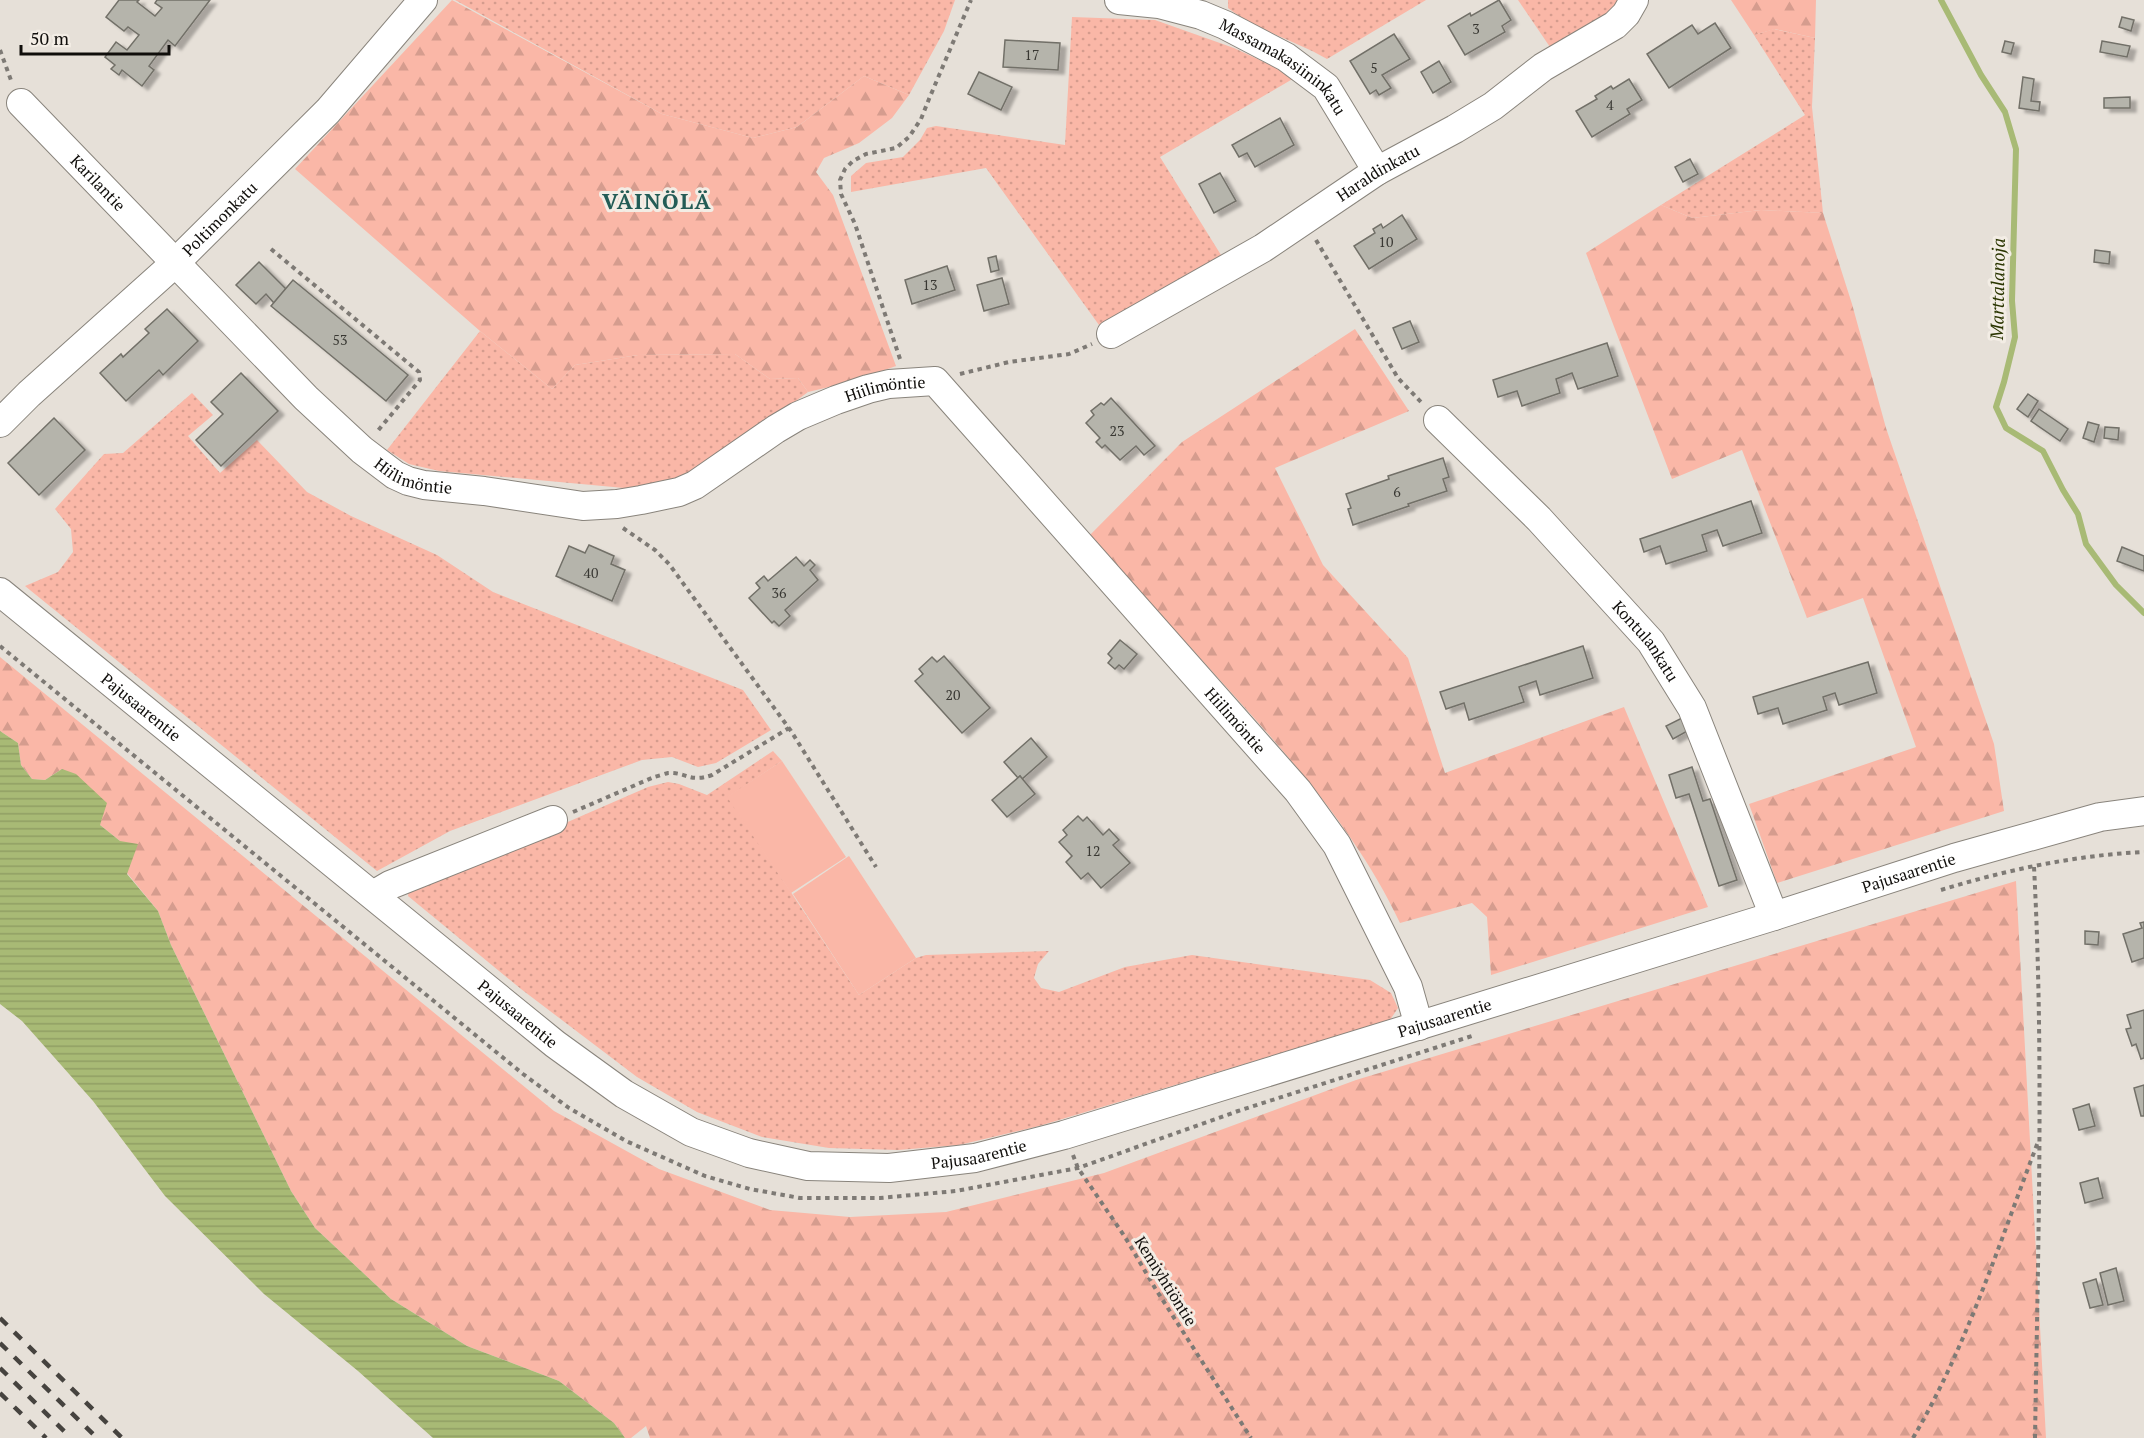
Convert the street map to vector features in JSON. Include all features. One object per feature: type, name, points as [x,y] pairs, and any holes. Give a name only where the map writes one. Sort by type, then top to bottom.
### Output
[{"type":"street","name":"Poltimonkatu","points":[[0,423],[29,394],[174,264],[328,111],[423,0]]},
{"type":"street","name":"Massamakasiininkatu","points":[[1119,0],[1206,8],[1226,25],[1286,57],[1319,80],[1332,94],[1377,171]]},
{"type":"street","name":"Haraldinkatu","points":[[1111,334],[1263,249],[1377,171],[1493,106],[1553,61],[1615,25],[1626,14],[1634,0]]},
{"type":"street","name":"Karilantie","points":[[21,103],[174,264]]},
{"type":"street","name":"Hiilimöntie","points":[[174,264],[306,398],[362,450],[395,475],[424,485],[484,491],[583,506],[617,504],[680,492],[695,485],[798,416],[868,389],[921,382],[1298,791],[1337,845],[1408,987],[1419,1026]]},
{"type":"street","name":"Kontulankatu","points":[[1438,420],[1539,519],[1651,642],[1692,708],[1774,916]]},
{"type":"street","name":"Pajusaarentie","points":[[0,592],[555,1044],[624,1094],[691,1132],[749,1153],[808,1166],[889,1168],[975,1158],[1064,1135],[1774,916],[1954,858],[2100,817],[2144,811]]},
{"type":"street","points":[[373,895],[390,885],[554,820]]},
{"type":"path","points":[[970,0],[925,109],[909,137],[896,148],[866,154],[853,161],[845,169],[840,180],[841,194],[921,382],[1009,362],[1069,354],[1111,334]]},
{"type":"path","points":[[0,50],[21,103]]},
{"type":"path","points":[[1305,221],[1398,378],[1438,420]]},
{"type":"path","points":[[271,249],[419,372],[420,380],[362,450]]},
{"type":"path","points":[[616,524],[633,533],[669,564],[789,728],[876,867]]},
{"type":"path","points":[[0,646],[523,1074],[569,1108],[626,1141],[705,1176],[750,1190],[800,1198],[880,1198],[956,1191],[1078,1168],[1238,1111],[1477,1035]]},
{"type":"path","points":[[554,820],[667,773],[700,779],[712,775],[789,728]]},
{"type":"path","points":[[1930,893],[1963,883],[2099,854],[2144,852]]},
{"type":"path","points":[[2034,867],[2040,971],[2035,1438]]},
{"type":"path","name":"Kemiyhtiöntie","points":[[1064,1135],[1078,1168],[1125,1237],[1251,1438]]},
{"type":"path","points":[[1913,1438],[1966,1332],[2039,1138]]},
{"type":"green space","points":[[452,0],[662,114],[753,138],[797,127],[864,76],[909,95],[892,118],[859,143],[824,158],[816,172],[833,195],[896,366],[854,381],[808,392],[798,378],[770,379],[735,354],[638,355],[575,365],[552,389],[480,331],[295,169]]},
{"type":"green space","points":[[455,0],[955,0],[944,31],[909,95],[864,76],[797,127],[753,138],[662,114]]},
{"type":"green space","points":[[1228,0],[1426,0],[1327,59],[1239,16],[1228,8]]},
{"type":"green space","points":[[1518,0],[1622,0],[1622,4],[1552,50]]},
{"type":"green space","points":[[1731,0],[1816,0],[1815,38],[1775,29],[1754,35]]},
{"type":"green space","points":[[1072,17],[1155,20],[1234,48],[1296,77],[1160,157],[1221,255],[1099,325],[986,168],[851,192],[851,176],[866,163],[903,157],[920,140],[927,128],[936,126],[1065,145]]},
{"type":"green space","points":[[1774,29],[1815,38],[1812,107],[1823,213],[1761,210],[1692,218],[1661,205],[1805,115],[1754,35]]},
{"type":"green space","points":[[1661,205],[1692,218],[1761,210],[1823,213],[1852,304],[1886,428],[1994,744],[2004,811],[1777,883],[1749,804],[1916,747],[1863,598],[1807,618],[1742,450],[1672,479],[1586,253]]},
{"type":"green space","points":[[1355,329],[1409,411],[1275,468],[1323,565],[1408,658],[1445,773],[1624,707],[1708,907],[1491,975],[1487,917],[1472,903],[1400,923],[1365,859],[1300,771],[1089,536],[1182,442]]},
{"type":"green space","points":[[480,331],[552,389],[575,365],[638,355],[735,354],[770,379],[798,378],[808,392],[741,442],[684,479],[635,489],[439,471],[409,464],[387,450]]},
{"type":"green space","points":[[192,393],[213,415],[188,436],[220,473],[257,440],[307,492],[351,516],[437,555],[493,592],[743,690],[771,730],[716,763],[698,767],[672,757],[642,760],[450,831],[377,871],[25,586],[58,572],[73,552],[71,529],[55,509],[104,454],[123,453]]},
{"type":"green space","points":[[0,657],[554,1111],[659,1169],[770,1210],[850,1217],[946,1212],[1104,1173],[1356,1080],[2016,881],[2046,1438],[650,1438],[646,1426],[631,1438],[625,1438],[614,1423],[559,1381],[467,1346],[391,1299],[315,1228],[291,1191],[171,945],[158,911],[127,873],[120,841],[100,825],[62,769],[45,780],[32,779],[21,765],[18,743],[0,731]]},
{"type":"green space","points":[[773,751],[782,761],[728,797],[859,995],[916,958],[926,955],[1049,951],[1038,964],[1034,978],[1041,988],[1059,992],[1125,967],[1192,955],[1370,980],[1391,993],[1398,1008],[1390,1020],[1039,1126],[959,1145],[898,1150],[829,1148],[762,1137],[697,1112],[637,1077],[521,989],[408,896],[409,889],[648,787],[668,782],[707,795]]},
{"type":"green space","points":[[782,761],[846,857],[791,893],[727,797]]},
{"type":"green space","points":[[849,856],[916,958],[859,995],[793,894]]},
{"type":"shaded area","points":[[0,731],[18,743],[21,765],[32,779],[45,780],[62,769],[76,774],[107,803],[100,825],[120,841],[138,844],[127,874],[158,911],[171,945],[291,1191],[315,1228],[391,1299],[467,1346],[559,1381],[614,1423],[625,1438],[433,1438],[358,1371],[264,1294],[165,1196],[93,1101],[22,1021],[0,1004]]},
{"type":"building","points":[[119,0],[139,0],[137,2],[155,16],[162,8],[155,3],[157,0],[210,0],[175,46],[168,40],[149,66],[154,70],[142,86],[122,70],[119,75],[111,69],[115,65],[105,57],[116,42],[127,50],[139,35],[128,27],[124,31],[106,17]]},
{"type":"building","points":[[1499,0],[1511,20],[1502,26],[1505,32],[1465,55],[1448,26]]},
{"type":"building","points":[[2122,17],[2134,20],[2131,31],[2119,27]]},
{"type":"building","points":[[1715,23],[1731,48],[1669,88],[1647,54],[1692,25],[1698,34]]},
{"type":"building","points":[[1394,34],[1410,59],[1382,75],[1391,88],[1379,95],[1376,90],[1370,94],[1350,61]]},
{"type":"building","points":[[1005,40],[1060,43],[1058,70],[1003,67]]},
{"type":"building","points":[[2005,41],[2014,43],[2011,54],[2002,52]]},
{"type":"building","points":[[2102,41],[2130,46],[2127,57],[2100,52]]},
{"type":"building","points":[[1439,61],[1451,82],[1433,93],[1421,72]]},
{"type":"building","points":[[979,72],[1012,87],[1001,110],[968,94]]},
{"type":"building","points":[[2023,77],[2034,79],[2031,101],[2040,102],[2039,111],[2019,108]]},
{"type":"building","points":[[1629,79],[1642,100],[1627,109],[1630,114],[1592,137],[1576,111],[1597,99],[1595,96],[1611,86],[1613,89]]},
{"type":"building","points":[[2130,97],[2130,108],[2104,108],[2104,98]]},
{"type":"building","points":[[1280,118],[1294,145],[1255,167],[1247,153],[1239,157],[1232,145]]},
{"type":"building","points":[[1690,159],[1698,174],[1683,182],[1675,167]]},
{"type":"building","points":[[1220,173],[1236,201],[1214,213],[1199,184]]},
{"type":"building","points":[[1402,215],[1417,239],[1369,269],[1354,246],[1375,233],[1373,229],[1381,224],[1383,228]]},
{"type":"building","points":[[2095,250],[2110,252],[2109,264],[2094,262]]},
{"type":"building","points":[[996,256],[999,270],[991,272],[988,258]]},
{"type":"building","points":[[259,262],[286,289],[274,303],[266,294],[256,304],[236,285]]},
{"type":"building","points":[[947,266],[955,290],[912,304],[905,280]]},
{"type":"building","points":[[1002,278],[1009,304],[984,311],[977,285]]},
{"type":"building","points":[[293,280],[408,375],[386,401],[271,306]]},
{"type":"building","points":[[167,309],[198,341],[163,375],[159,370],[126,401],[100,373],[121,354],[123,357],[149,333],[145,329]]},
{"type":"building","points":[[1410,321],[1419,342],[1402,349],[1393,328]]},
{"type":"building","points":[[1607,343],[1618,376],[1578,389],[1572,373],[1556,379],[1560,393],[1522,406],[1517,391],[1498,397],[1493,380]]},
{"type":"building","points":[[241,373],[278,411],[221,466],[196,440],[223,414],[211,402]]},
{"type":"building","points":[[2028,394],[2038,401],[2028,417],[2017,409]]},
{"type":"building","points":[[1111,398],[1155,446],[1144,455],[1136,446],[1120,460],[1105,445],[1102,448],[1096,442],[1100,438],[1086,423],[1094,415],[1091,411],[1101,403],[1104,405]]},
{"type":"building","points":[[2039,409],[2068,429],[2060,441],[2031,421]]},
{"type":"building","points":[[54,418],[85,450],[39,495],[8,463]]},
{"type":"building","points":[[2088,422],[2099,425],[2094,442],[2083,438]]},
{"type":"building","points":[[2105,427],[2119,428],[2118,440],[2104,438]]},
{"type":"building","points":[[1443,458],[1449,477],[1443,479],[1447,491],[1353,525],[1346,494],[1389,479],[1388,476]]},
{"type":"building","points":[[1751,501],[1762,533],[1723,546],[1717,530],[1702,535],[1707,551],[1666,564],[1660,546],[1644,552],[1640,539]]},
{"type":"building","points":[[589,545],[614,556],[611,564],[625,570],[612,601],[556,576],[569,546],[585,553]]},
{"type":"building","points":[[2122,547],[2144,556],[2144,571],[2117,561]]},
{"type":"building","points":[[796,557],[804,566],[810,560],[815,565],[810,570],[818,580],[785,610],[790,616],[779,626],[774,621],[772,623],[749,598],[760,588],[756,583],[764,576],[768,581]]},
{"type":"building","points":[[1120,640],[1137,654],[1124,669],[1119,665],[1115,669],[1108,663],[1112,658],[1108,654]]},
{"type":"building","points":[[1583,646],[1593,678],[1540,695],[1536,681],[1519,687],[1524,702],[1469,720],[1464,703],[1446,709],[1440,692]]},
{"type":"building","points":[[944,656],[990,708],[962,733],[915,681],[923,674],[919,669],[932,657],[937,662]]},
{"type":"building","points":[[1868,662],[1877,693],[1839,705],[1835,693],[1823,697],[1827,710],[1783,724],[1778,708],[1758,714],[1753,697]]},
{"type":"building","points":[[1684,717],[1691,729],[1673,739],[1666,726]]},
{"type":"building","points":[[1031,738],[1047,757],[1022,779],[1020,776],[1018,778],[1004,762]]},
{"type":"building","points":[[1692,767],[1703,801],[1710,799],[1737,880],[1719,886],[1689,794],[1676,798],[1669,775]]},
{"type":"building","points":[[1020,776],[1035,794],[1007,817],[992,800]]},
{"type":"building","points":[[1078,816],[1083,821],[1087,817],[1103,835],[1109,829],[1119,840],[1113,845],[1130,863],[1101,888],[1088,873],[1081,879],[1066,862],[1072,856],[1059,842],[1067,835],[1063,830]]},
{"type":"building","points":[[2144,922],[2144,958],[2132,962],[2123,934],[2142,928],[2140,923]]},
{"type":"building","points":[[2085,931],[2099,932],[2098,945],[2085,944]]},
{"type":"building","points":[[2144,1010],[2144,1058],[2141,1059],[2136,1044],[2132,1046],[2126,1029],[2131,1028],[2127,1015]]},
{"type":"building","points":[[2144,1085],[2144,1116],[2141,1116],[2134,1088]]},
{"type":"building","points":[[2089,1104],[2095,1126],[2079,1130],[2073,1109]]},
{"type":"building","points":[[2098,1178],[2103,1198],[2085,1203],[2080,1183]]},
{"type":"building","points":[[2116,1268],[2124,1301],[2108,1305],[2100,1273]]},
{"type":"building","points":[[2096,1279],[2103,1305],[2090,1308],[2083,1283]]},
{"type":"waterway","name":"Marttalanoja","points":[[1941,0],[1981,75],[2005,112],[2016,149],[2012,301],[2015,337],[1996,407],[2006,428],[2043,451],[2078,514],[2086,544],[2116,585],[2144,613]]},
{"type":"railway","points":[[0,1318],[122,1438]]},
{"type":"railway","points":[[0,1343],[97,1438]]},
{"type":"railway","points":[[0,1368],[71,1438]]},
{"type":"railway","points":[[0,1393],[46,1438]]},
{"type":"district","name":"VÄINÖLÄ","points":[[657,201]]}]
